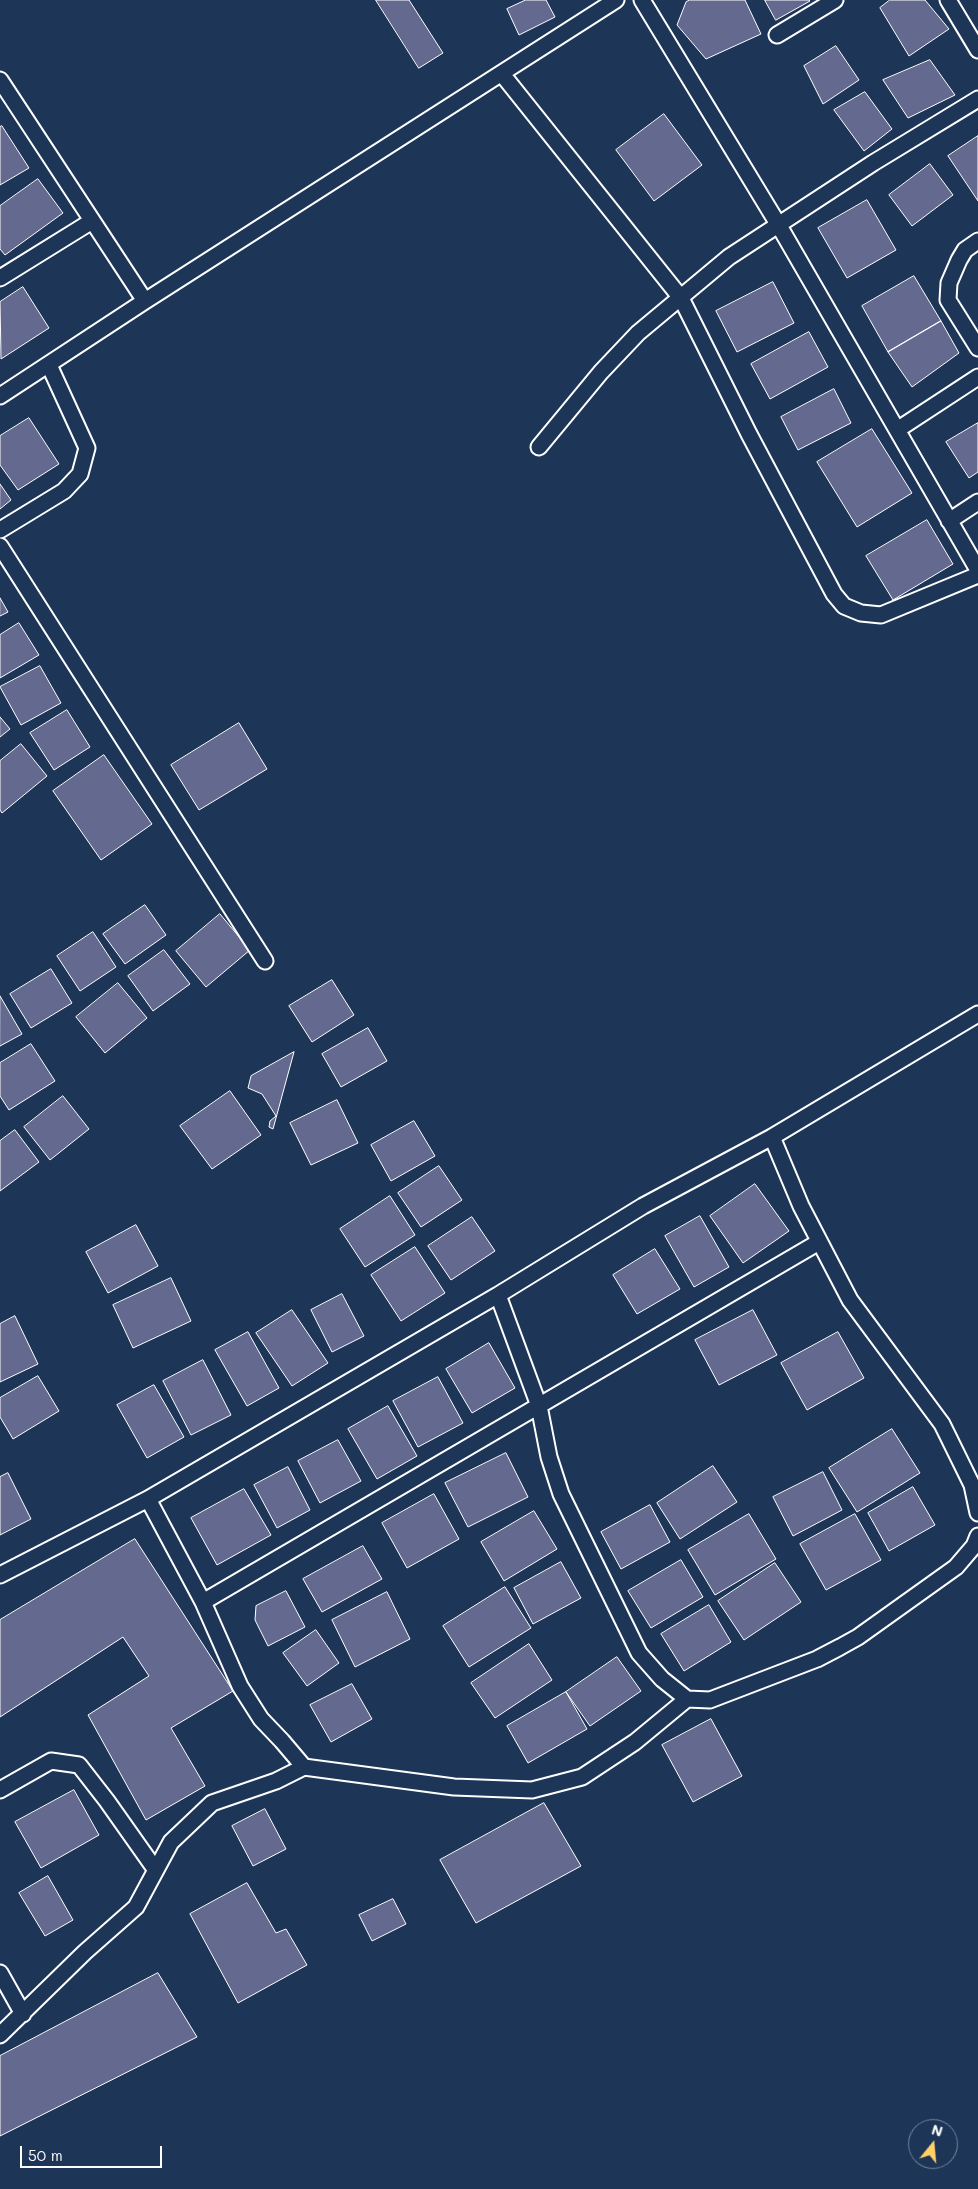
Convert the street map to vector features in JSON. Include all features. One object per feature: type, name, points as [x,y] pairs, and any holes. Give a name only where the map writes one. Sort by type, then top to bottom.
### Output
[{"type":"street","points":[[0,396],[145,301],[616,0]]},
{"type":"street","points":[[642,0],[778,224],[978,570]]},
{"type":"street","points":[[777,35],[835,0]]},
{"type":"street","points":[[948,0],[978,50]]},
{"type":"street","points":[[502,74],[681,298],[749,434],[834,594],[844,606],[861,613],[881,615],[978,575]]},
{"type":"street","points":[[0,81],[145,301]]},
{"type":"street","points":[[539,447],[601,372],[638,332],[729,257],[873,162],[978,99]]},
{"type":"street","points":[[0,278],[92,221]]},
{"type":"street","points":[[978,241],[965,250],[959,260],[949,283],[948,300],[978,348]]},
{"type":"street","points":[[0,530],[64,491],[80,474],[87,448],[48,366]]},
{"type":"street","points":[[897,430],[978,377]]},
{"type":"street","points":[[949,521],[978,502]]},
{"type":"street","points":[[0,546],[265,961]]},
{"type":"street","points":[[0,1575],[148,1499],[498,1295],[643,1206],[772,1137],[978,1014]]},
{"type":"street","points":[[772,1137],[819,1242],[850,1300],[942,1424],[972,1486],[978,1513]]},
{"type":"street","points":[[203,1602],[819,1242]]},
{"type":"street","points":[[498,1295],[539,1406],[549,1457],[561,1494],[640,1653],[662,1679],[688,1699],[710,1700],[817,1659],[858,1637],[956,1567],[974,1546],[978,1536]]},
{"type":"street","points":[[148,1499],[203,1602],[240,1686],[261,1719],[304,1768]]},
{"type":"street","points":[[0,2035],[85,1952],[136,1907],[171,1842],[212,1803],[276,1781],[304,1768],[454,1787],[532,1790],[582,1777],[635,1742],[688,1699]]},
{"type":"street","points":[[0,1790],[21,1776],[52,1761],[79,1765],[155,1869]]},
{"type":"street","points":[[0,1973],[23,2014]]},
{"type":"building","points":[[376,0],[409,0],[443,53],[419,68]]},
{"type":"building","points":[[526,0],[546,0],[555,17],[519,35],[507,9]]},
{"type":"building","points":[[690,0],[745,0],[761,34],[706,59],[677,25],[686,2]]},
{"type":"building","points":[[765,0],[809,0],[810,1],[776,20]]},
{"type":"building","points":[[890,0],[925,0],[949,29],[909,56],[880,8]]},
{"type":"building","points":[[836,46],[859,80],[823,104],[804,66]]},
{"type":"building","points":[[930,60],[955,95],[908,118],[883,80]]},
{"type":"building","points":[[865,92],[892,129],[864,151],[834,110]]},
{"type":"building","points":[[664,114],[702,165],[654,201],[616,150]]},
{"type":"building","points":[[2,126],[29,168],[0,185],[0,127]]},
{"type":"building","points":[[978,136],[978,201],[948,156]]},
{"type":"building","points":[[930,164],[953,195],[912,226],[889,195]]},
{"type":"building","points":[[38,179],[63,213],[5,255],[0,249],[0,206]]},
{"type":"building","points":[[867,200],[896,250],[847,278],[818,228]]},
{"type":"building","points":[[914,276],[941,321],[888,352],[862,306]]},
{"type":"building","points":[[773,282],[794,323],[737,352],[716,311]]},
{"type":"building","points":[[23,287],[49,328],[1,359],[0,302]]},
{"type":"building","points":[[941,321],[959,353],[912,387],[888,352]]},
{"type":"building","points":[[809,332],[828,367],[770,399],[751,364]]},
{"type":"building","points":[[834,389],[851,423],[798,450],[781,417]]},
{"type":"building","points":[[29,418],[59,464],[18,490],[0,465],[0,436]]},
{"type":"building","points":[[978,423],[978,472],[969,478],[946,442]]},
{"type":"building","points":[[872,429],[912,493],[857,527],[817,462]]},
{"type":"building","points":[[0,484],[11,500],[0,509]]},
{"type":"building","points":[[927,520],[953,564],[893,600],[866,556]]},
{"type":"building","points":[[0,598],[8,612],[0,616]]},
{"type":"building","points":[[19,623],[39,655],[0,678],[0,635]]},
{"type":"building","points":[[40,666],[61,703],[21,725],[0,687]]},
{"type":"building","points":[[67,710],[90,747],[54,770],[30,733]]},
{"type":"building","points":[[0,717],[10,729],[0,737]]},
{"type":"building","points":[[239,723],[267,769],[199,810],[171,765]]},
{"type":"building","points":[[21,744],[47,776],[2,813],[0,810],[0,761]]},
{"type":"building","points":[[104,755],[152,824],[101,860],[53,791]]},
{"type":"building","points":[[145,905],[166,935],[125,964],[103,934]]},
{"type":"building","points":[[220,914],[250,950],[206,987],[176,951]]},
{"type":"building","points":[[93,932],[116,967],[80,991],[57,956]]},
{"type":"building","points":[[164,950],[190,984],[153,1011],[128,976]]},
{"type":"building","points":[[51,969],[72,1003],[31,1028],[10,994]]},
{"type":"building","points":[[332,980],[354,1015],[312,1042],[289,1006]]},
{"type":"building","points":[[118,983],[147,1018],[105,1053],[76,1017]]},
{"type":"building","points":[[0,996],[22,1034],[0,1046]]},
{"type":"building","points":[[368,1028],[387,1061],[341,1087],[322,1054]]},
{"type":"building","points":[[31,1044],[55,1081],[9,1110],[0,1096],[0,1063]]},
{"type":"building","points":[[294,1052],[273,1129],[269,1127],[270,1121],[276,1116],[262,1094],[248,1088],[251,1076]]},
{"type":"building","points":[[230,1091],[261,1135],[212,1169],[180,1126]]},
{"type":"building","points":[[63,1096],[89,1129],[50,1160],[24,1127]]},
{"type":"building","points":[[337,1100],[358,1143],[311,1165],[290,1123]]},
{"type":"building","points":[[414,1121],[435,1156],[391,1181],[371,1145]]},
{"type":"building","points":[[15,1130],[39,1162],[0,1191],[0,1141]]},
{"type":"building","points":[[439,1166],[462,1200],[421,1227],[398,1193]]},
{"type":"building","points":[[755,1184],[789,1231],[743,1263],[710,1216]]},
{"type":"building","points":[[390,1196],[415,1235],[365,1267],[340,1229]]},
{"type":"building","points":[[700,1216],[729,1267],[694,1287],[665,1236]]},
{"type":"building","points":[[472,1217],[495,1251],[451,1280],[428,1246]]},
{"type":"building","points":[[136,1225],[158,1266],[108,1293],[86,1252]]},
{"type":"building","points":[[415,1247],[445,1293],[401,1321],[371,1275]]},
{"type":"building","points":[[655,1249],[680,1289],[637,1314],[613,1275]]},
{"type":"building","points":[[171,1278],[191,1321],[133,1348],[113,1305]]},
{"type":"building","points":[[342,1294],[364,1336],[332,1352],[311,1310]]},
{"type":"building","points":[[292,1310],[328,1363],[292,1386],[256,1333]]},
{"type":"building","points":[[753,1310],[777,1355],[719,1385],[695,1340]]},
{"type":"building","points":[[15,1316],[38,1364],[0,1382],[0,1324]]},
{"type":"building","points":[[248,1332],[279,1388],[247,1406],[215,1350]]},
{"type":"building","points":[[838,1332],[864,1378],[807,1410],[781,1363]]},
{"type":"building","points":[[489,1343],[515,1388],[472,1413],[446,1369]]},
{"type":"building","points":[[203,1360],[231,1415],[191,1435],[163,1381]]},
{"type":"building","points":[[38,1376],[59,1411],[13,1439],[0,1417],[0,1398]]},
{"type":"building","points":[[438,1377],[463,1423],[418,1447],[393,1401]]},
{"type":"building","points":[[154,1385],[184,1437],[147,1458],[117,1405]]},
{"type":"building","points":[[388,1406],[417,1456],[377,1479],[348,1429]]},
{"type":"building","points":[[892,1429],[920,1473],[857,1512],[829,1468]]},
{"type":"building","points":[[338,1440],[361,1481],[320,1503],[298,1461]]},
{"type":"building","points":[[506,1453],[528,1497],[468,1527],[445,1483]]},
{"type":"building","points":[[713,1466],[737,1502],[680,1539],[657,1503]]},
{"type":"building","points":[[288,1467],[310,1510],[277,1528],[254,1485]]},
{"type":"building","points":[[823,1472],[842,1510],[793,1536],[773,1497]]},
{"type":"building","points":[[8,1473],[31,1519],[0,1535],[0,1477]]},
{"type":"building","points":[[913,1487],[935,1525],[889,1551],[868,1513]]},
{"type":"building","points":[[244,1489],[271,1535],[217,1565],[191,1518]]},
{"type":"building","points":[[434,1494],[459,1539],[407,1568],[382,1523]]},
{"type":"building","points":[[650,1505],[670,1542],[621,1569],[601,1532]]},
{"type":"building","points":[[534,1511],[557,1549],[504,1581],[481,1542]]},
{"type":"building","points":[[749,1514],[776,1559],[715,1595],[688,1550]]},
{"type":"building","points":[[855,1514],[881,1560],[826,1590],[800,1544]]},
{"type":"building","points":[[135,1539],[233,1691],[171,1728],[205,1786],[146,1820],[88,1715],[149,1676],[123,1637],[0,1717],[0,1620]]},
{"type":"building","points":[[363,1546],[382,1579],[322,1612],[303,1579]]},
{"type":"building","points":[[681,1560],[703,1597],[651,1628],[628,1591]]},
{"type":"building","points":[[561,1562],[581,1598],[533,1624],[514,1588]]},
{"type":"building","points":[[775,1563],[801,1602],[744,1640],[718,1601]]},
{"type":"building","points":[[505,1587],[531,1628],[469,1667],[443,1626]]},
{"type":"building","points":[[286,1591],[305,1627],[268,1646],[255,1620],[256,1606]]},
{"type":"building","points":[[387,1592],[410,1639],[355,1667],[332,1620]]},
{"type":"building","points":[[709,1605],[731,1642],[684,1671],[661,1634]]},
{"type":"building","points":[[316,1630],[339,1663],[307,1686],[283,1653]]},
{"type":"building","points":[[529,1644],[552,1680],[495,1718],[471,1683]]},
{"type":"building","points":[[617,1657],[641,1691],[590,1726],[566,1692]]},
{"type":"building","points":[[352,1684],[372,1719],[331,1742],[310,1705]]},
{"type":"building","points":[[566,1692],[587,1729],[528,1763],[507,1726]]},
{"type":"building","points":[[711,1719],[742,1776],[693,1802],[662,1745]]},
{"type":"building","points":[[74,1790],[99,1835],[41,1868],[15,1822]]},
{"type":"building","points":[[544,1803],[581,1866],[476,1923],[440,1860]]},
{"type":"building","points":[[265,1809],[286,1849],[253,1866],[232,1826]]},
{"type":"building","points":[[48,1876],[73,1920],[45,1936],[19,1893]]},
{"type":"building","points":[[247,1883],[276,1933],[286,1929],[307,1965],[238,2003],[190,1914]]},
{"type":"building","points":[[393,1899],[406,1924],[372,1941],[359,1915]]},
{"type":"building","points":[[158,1973],[197,2037],[0,2136],[0,2056]]}]
